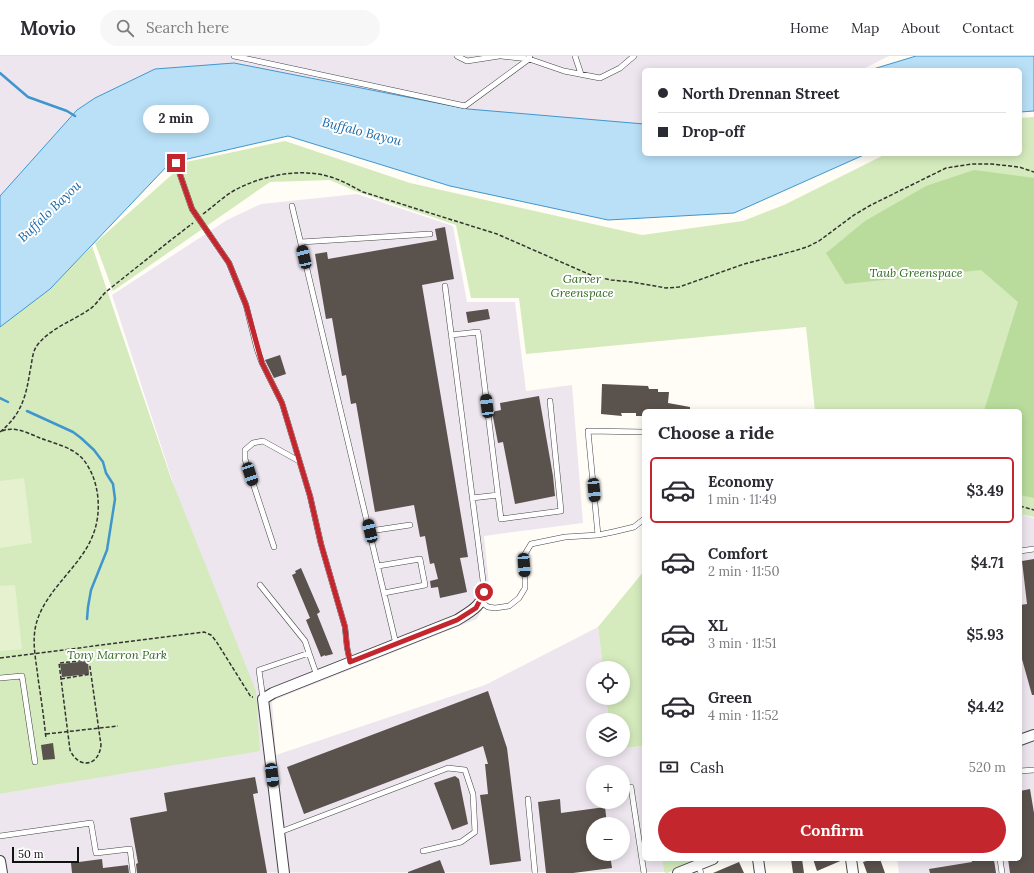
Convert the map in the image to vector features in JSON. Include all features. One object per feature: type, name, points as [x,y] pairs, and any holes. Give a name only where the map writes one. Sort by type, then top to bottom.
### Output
[{"type":"street","points":[[284,873],[263,699],[273,693],[457,620],[476,608],[484,592],[484,588]]},
{"type":"street","points":[[1022,739],[1034,734]]},
{"type":"street","points":[[0,861],[2,873]]},
{"type":"street","points":[[678,873],[700,869],[710,861]]},
{"type":"street","points":[[758,861],[760,873]]},
{"type":"street","points":[[851,861],[853,873]]},
{"type":"lane","points":[[234,56],[465,106],[529,57]]},
{"type":"lane","points":[[457,56],[467,61],[500,56],[529,57],[564,71],[600,78],[620,68],[634,56]]},
{"type":"lane","points":[[575,56],[581,74]]},
{"type":"lane","points":[[176,163],[197,219],[229,263],[246,305],[257,349],[268,377],[282,403],[310,496],[321,544],[345,627],[350,662]]},
{"type":"lane","points":[[292,206],[396,644]]},
{"type":"lane","points":[[301,242],[430,234]]},
{"type":"lane","points":[[445,286],[484,588]]},
{"type":"lane","points":[[451,335],[478,332],[501,519],[561,511],[550,401]]},
{"type":"lane","points":[[598,535],[588,431],[642,432]]},
{"type":"lane","points":[[274,547],[245,459],[245,450],[253,443],[264,441],[299,461]]},
{"type":"lane","points":[[472,498],[498,495]]},
{"type":"lane","points":[[480,601],[488,607],[495,608],[509,606],[519,598],[525,588],[525,554],[531,544],[544,540],[565,537],[598,535],[634,527],[642,521]]},
{"type":"lane","points":[[370,531],[410,525]]},
{"type":"lane","points":[[1022,551],[1034,550]]},
{"type":"lane","points":[[378,566],[420,559],[425,585],[384,593]]},
{"type":"lane","points":[[260,584],[305,641],[317,676]]},
{"type":"lane","points":[[263,699],[259,670],[309,653]]},
{"type":"lane","points":[[0,678],[22,676],[35,762]]},
{"type":"lane","points":[[280,832],[448,768],[465,770],[472,794],[476,832],[461,842],[423,851]]},
{"type":"lane","points":[[1022,771],[1034,770]]},
{"type":"lane","points":[[631,787],[642,860]]},
{"type":"lane","points":[[528,799],[535,873]]},
{"type":"lane","points":[[0,836],[91,824],[96,853],[130,849],[133,873]]},
{"type":"lane","points":[[642,861],[644,873]]},
{"type":"lane","points":[[1000,861],[1002,873]]},
{"type":"path","points":[[0,432],[15,417],[23,403],[28,386],[33,357],[40,342],[63,325],[92,308],[104,294],[235,190],[275,175],[322,175],[345,183],[363,192],[497,234],[593,276],[611,280],[672,288],[695,282],[744,264],[807,247],[819,241],[870,205],[946,168],[972,164],[991,164],[1019,167],[1034,172]]},
{"type":"path","points":[[0,432],[7,429],[19,429],[66,448],[80,456],[88,466],[95,482],[98,516],[95,530],[79,560],[52,593],[37,621],[34,637],[35,654],[46,739]]},
{"type":"path","points":[[1022,507],[1034,510]]},
{"type":"path","points":[[0,658],[204,632],[211,635],[216,641],[251,697],[263,699]]},
{"type":"path","points":[[73,649],[75,661]]},
{"type":"path","points":[[89,660],[91,674],[101,745],[100,755],[97,759],[88,763],[83,763],[75,759],[70,750],[59,662],[89,660]]},
{"type":"path","points":[[61,679],[91,674]]},
{"type":"path","points":[[46,734],[118,726]]},
{"type":"shaded area","points":[[0,56],[889,56],[865,68],[642,68],[642,125],[468,109],[234,63],[155,69],[95,98],[77,110],[0,196]]},
{"type":"shaded area","points":[[357,194],[453,226],[467,302],[515,302],[526,391],[572,385],[583,523],[484,536],[490,595],[477,619],[272,701],[276,755],[485,685],[598,627],[602,661],[586,661],[586,705],[607,705],[608,713],[586,713],[586,757],[630,757],[630,747],[642,746],[642,861],[662,861],[664,872],[7,873],[0,868],[0,794],[260,750],[112,295],[227,220],[261,204]]},
{"type":"shaded area","points":[[1022,515],[1034,518],[1034,873],[899,873],[897,861],[1022,861]]},
{"type":"green space","points":[[1034,117],[1034,517],[1022,514],[1022,409],[815,409],[806,327],[526,354],[519,298],[471,298],[456,225],[355,191],[330,180],[270,182],[113,291],[95,243],[186,162],[285,141],[410,183],[642,235],[743,221],[784,205],[882,156],[1022,156],[1022,118]]},
{"type":"green space","name":"Taub Greenspace","points":[[974,170],[1034,178],[1034,498],[1022,495],[1022,409],[985,409],[1018,302],[981,270],[845,284],[826,253],[865,221],[926,186]]},
{"type":"green space","name":"Tony Marron Park","points":[[92,246],[171,478],[256,691],[260,751],[0,794],[0,327],[50,289]]},
{"type":"green space","points":[[24,478],[32,543],[0,548],[0,481]]},
{"type":"green space","points":[[642,573],[642,746],[630,747],[630,713],[608,713],[607,705],[630,705],[630,661],[602,661],[598,627]]},
{"type":"green space","points":[[15,585],[22,649],[0,651],[0,586]]},
{"type":"green space","points":[[662,861],[695,861],[667,873],[664,872]]},
{"type":"water","points":[[916,56],[1034,56],[1034,111],[1022,112],[1022,68],[877,68]]},
{"type":"water","name":"Buffalo Bayou","points":[[234,63],[468,109],[642,124],[642,156],[862,156],[734,213],[608,220],[450,186],[288,136],[170,163],[50,289],[0,327],[0,196],[77,110],[95,98],[155,69]]},
{"type":"building","points":[[445,227],[454,279],[422,285],[468,557],[460,558],[467,592],[440,598],[438,587],[431,588],[430,581],[438,579],[434,563],[430,564],[425,536],[420,537],[414,505],[375,512],[356,403],[351,404],[346,375],[342,376],[332,318],[326,319],[315,254],[327,252],[328,259],[437,240],[435,229]]},
{"type":"building","points":[[488,309],[490,319],[468,323],[466,312]]},
{"type":"building","points":[[280,355],[286,374],[274,378],[265,360]]},
{"type":"building","points":[[602,384],[648,386],[649,389],[658,389],[658,392],[669,392],[668,403],[690,407],[690,409],[642,409],[642,416],[636,416],[636,413],[621,413],[622,416],[601,414]]},
{"type":"building","points":[[539,396],[555,496],[515,504],[503,442],[498,443],[492,412],[501,410],[500,403]]},
{"type":"building","points":[[1034,559],[1034,695],[1032,695],[1022,659],[1022,605],[1027,604],[1022,561]]},
{"type":"building","points":[[301,568],[320,612],[317,614],[333,654],[321,657],[306,620],[310,618],[292,575],[296,573],[295,571]]},
{"type":"building","points":[[88,661],[89,674],[62,677],[60,664]]},
{"type":"building","points":[[488,691],[507,748],[521,861],[490,865],[480,795],[488,794],[485,764],[488,764],[483,746],[304,814],[287,767]]},
{"type":"building","points":[[53,743],[55,759],[43,760],[41,745]]},
{"type":"building","points":[[455,776],[459,779],[468,824],[452,830],[434,783]]},
{"type":"building","points":[[255,777],[258,793],[253,794],[267,873],[137,873],[136,864],[138,863],[130,818],[167,811],[164,793]]},
{"type":"building","points":[[1030,789],[1034,813],[1034,873],[1010,873],[1008,861],[1022,861],[1022,791]]},
{"type":"building","points":[[560,799],[561,813],[590,809],[605,809],[606,817],[586,817],[586,861],[611,861],[612,868],[573,873],[546,873],[538,802]]},
{"type":"building","points":[[102,859],[103,868],[128,865],[129,873],[72,873],[71,863]]},
{"type":"building","points":[[440,860],[445,873],[408,873],[408,872]]},
{"type":"building","points":[[791,861],[802,861],[804,873],[793,873]]},
{"type":"building","points":[[814,861],[840,861],[817,871]]},
{"type":"building","points":[[881,861],[885,873],[867,873],[863,862]]},
{"type":"building","points":[[994,861],[996,873],[930,873],[929,869],[972,862]]},
{"type":"building","points":[[739,862],[744,873],[713,873]]},
{"type":"waterway","points":[[0,73],[28,97],[67,111],[75,116]]},
{"type":"waterway","points":[[0,398],[8,402]]},
{"type":"waterway","points":[[27,411],[73,432],[81,438],[94,450],[103,462],[106,473],[113,484],[115,499],[107,550],[91,590],[87,619]]},
{"type":"route","points":[[176,163],[197,219],[229,263],[246,305],[262,363],[282,403],[310,496],[321,544],[345,627],[350,662],[457,620],[476,608],[484,592]]},
{"type":"park label","name":"Garver Greenspace","points":[[582,286]]}]
